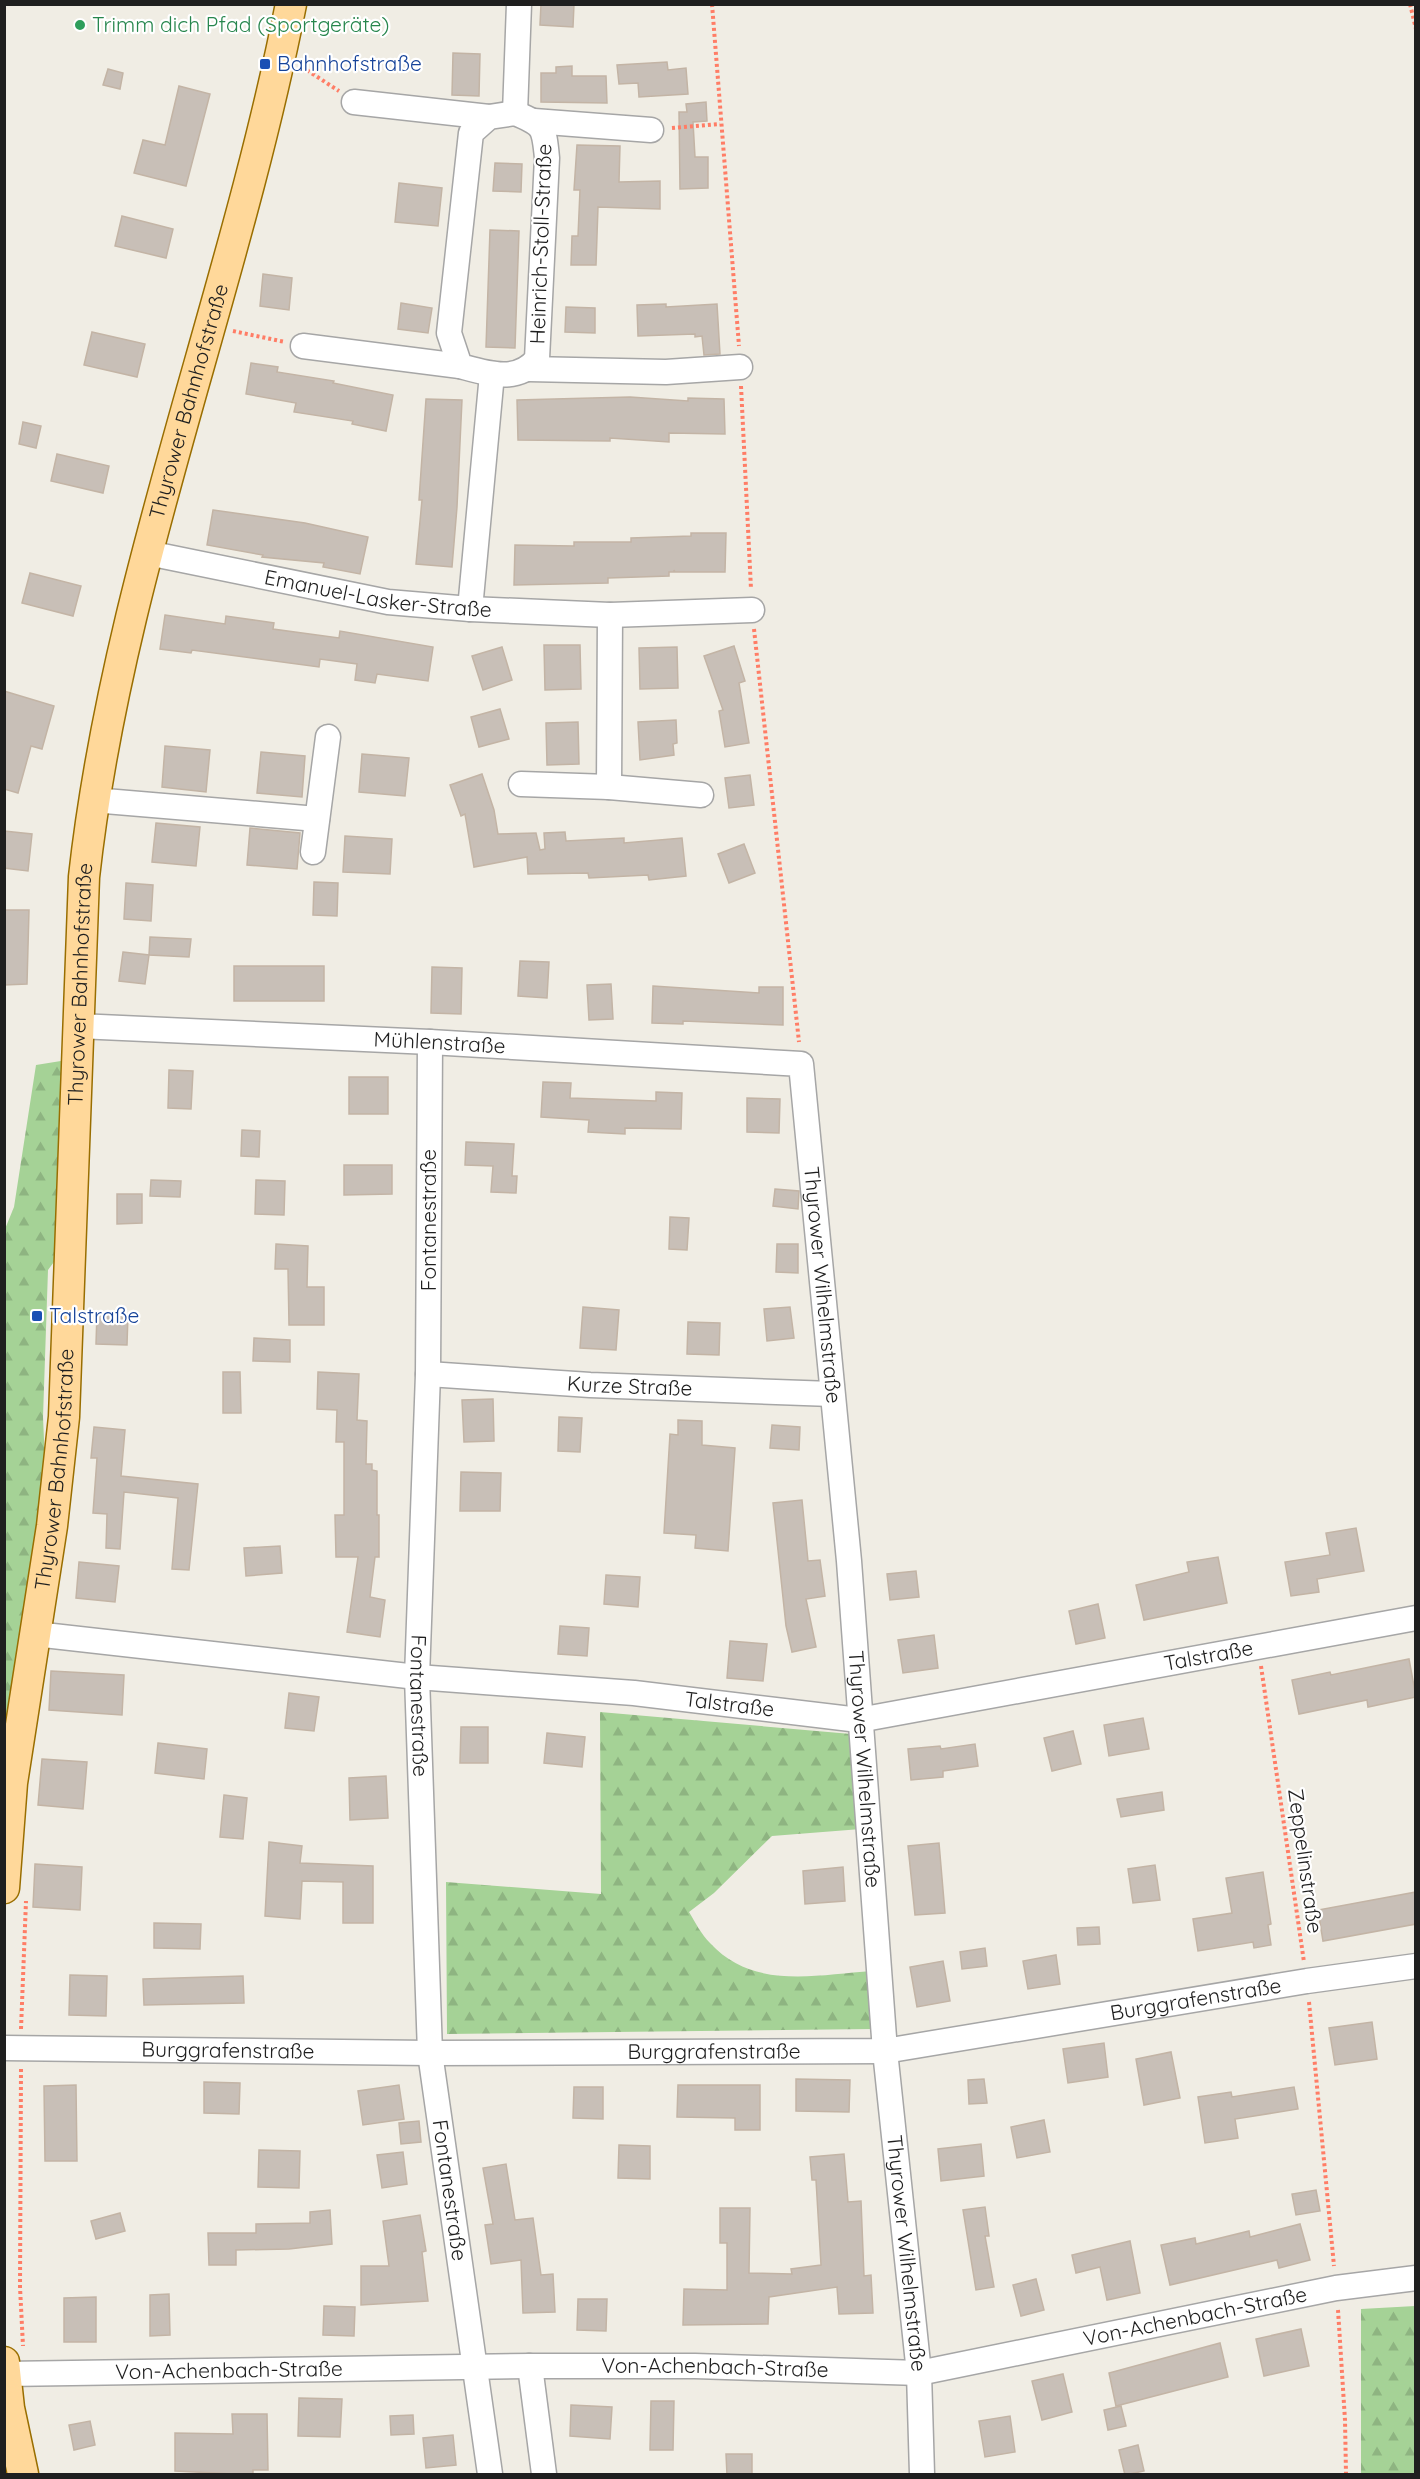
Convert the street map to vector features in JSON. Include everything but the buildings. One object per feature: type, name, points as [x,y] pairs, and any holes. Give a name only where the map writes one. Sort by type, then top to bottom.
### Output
[{"type":"main road","name":"Thyrower Bahnhofstraße","points":[[15,1890],[12,1783],[52,1526],[64,1417],[84,877],[93,800],[117,678],[148,553],[260,139],[291,4]]},
{"type":"main road","points":[[11,2370],[9,2408],[23,2475]]},
{"type":"street","name":"Heinrich-Stoll-Straße","points":[[519,4],[525,117]]},
{"type":"street","name":"Heinrich-Stoll-Straße","points":[[354,102],[489,117],[525,117],[651,129]]},
{"type":"street","points":[[460,366],[449,333],[471,133],[489,117]]},
{"type":"street","name":"Heinrich-Stoll-Straße","points":[[525,117],[544,131],[548,158],[537,359],[529,369]]},
{"type":"street","name":"Heinrich-Stoll-Straße","points":[[303,346],[460,366],[492,374],[514,374],[529,369],[666,372],[740,367]]},
{"type":"street","points":[[470,609],[492,374]]},
{"type":"street","name":"Emanuel-Lasker-Straße","points":[[148,553],[388,602],[470,609],[610,615],[752,610]]},
{"type":"street","points":[[609,787],[610,615]]},
{"type":"street","points":[[313,852],[328,737]]},
{"type":"street","points":[[521,784],[609,787],[701,795]]},
{"type":"street","points":[[93,800],[317,819]]},
{"type":"street","name":"Mühlenstraße","points":[[78,1026],[430,1042],[801,1064]]},
{"type":"street","name":"Fontanestraße","points":[[430,1042],[428,1374],[417,1677],[430,2053],[477,2367],[490,2475]]},
{"type":"street","name":"Thyrower Wilhelmstraße","points":[[801,1064],[849,1561],[885,2051],[919,2373],[922,2475]]},
{"type":"street","name":"Kurze Straße","points":[[428,1374],[590,1385],[832,1394]]},
{"type":"street","name":"Talstraße","points":[[35,1634],[417,1677],[634,1693],[859,1720],[1416,1618]]},
{"type":"street","name":"Burggrafenstraße","points":[[13,2048],[430,2053],[885,2051],[1307,1981],[1416,1966]]},
{"type":"street","name":"Von-Achenbach-Straße","points":[[11,2370],[695,2366],[919,2373],[1336,2288],[1416,2278]]},
{"type":"street","points":[[530,2366],[544,2475]]},
{"type":"path","points":[[712,4],[740,367],[752,610],[801,1064]]},
{"type":"path","points":[[1410,4],[1416,29]]},
{"type":"path","points":[[296,76],[298,64],[354,102]]},
{"type":"path","points":[[651,129],[720,123]]},
{"type":"path","points":[[228,341],[231,330],[303,346]]},
{"type":"path","name":"Zeppelinstraße","points":[[1258,1648],[1307,1981],[1336,2288],[1345,2420],[1346,2475]]},
{"type":"path","points":[[11,2370],[20,2288],[13,2048],[15,1890]]},
{"type":"green space","points":[[67,1060],[59,1255],[48,1270],[43,1417],[46,1486],[5,1764],[5,1229],[14,1207],[36,1065]]},
{"type":"green space","points":[[600,1712],[851,1734],[861,1829],[772,1836],[714,1893],[689,1912],[710,1943],[727,1958],[745,1968],[765,1974],[786,1976],[872,1971],[873,2029],[447,2034],[446,1882],[601,1894]]},
{"type":"green space","points":[[1415,2306],[1415,2474],[1361,2474],[1361,2309]]},
{"type":"place","name":"Trimm dich Pfad (Sportgeräte)","points":[[80,25]]},
{"type":"place","name":"Bahnhofstraße","points":[[265,64]]},
{"type":"place","name":"Talstraße","points":[[37,1316]]}]
